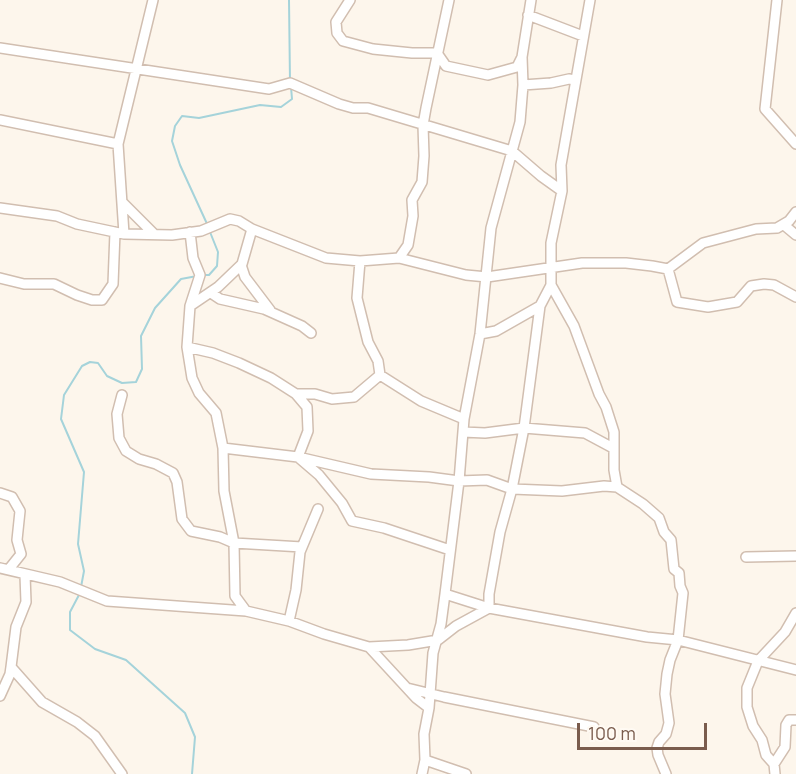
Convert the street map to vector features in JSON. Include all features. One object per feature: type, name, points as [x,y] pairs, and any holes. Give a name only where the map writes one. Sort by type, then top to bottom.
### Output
[{"type":"street","points":[[0,278],[24,284],[54,284],[92,300],[102,300],[113,284],[123,203],[118,144],[153,0]]},
{"type":"street","points":[[350,0],[336,22],[337,33],[343,41],[373,49],[437,53]]},
{"type":"street","points":[[399,258],[408,245],[413,216],[412,200],[422,182],[423,125],[449,0]]},
{"type":"street","points":[[422,774],[433,652],[438,640],[445,594],[464,419],[480,334],[491,228],[520,122],[523,85],[522,57],[528,0]]},
{"type":"street","points":[[489,608],[489,594],[500,532],[512,489],[524,428],[540,306],[551,285],[551,243],[562,191],[561,165],[590,0]]},
{"type":"street","points":[[777,0],[765,109],[796,144]]},
{"type":"street","points":[[528,15],[583,36]]},
{"type":"street","points":[[0,48],[269,89],[290,82],[339,104],[353,108],[368,108],[512,151],[562,191]]},
{"type":"street","points":[[437,53],[446,66],[488,75],[517,68],[522,57]]},
{"type":"street","points":[[523,85],[575,80]]},
{"type":"street","points":[[0,120],[118,144]]},
{"type":"street","points":[[123,203],[154,234]]},
{"type":"street","points":[[0,208],[57,216],[77,224],[120,233],[154,234],[201,231],[230,219],[239,220],[252,229],[326,258],[360,261],[399,258],[447,271],[487,277],[582,263],[626,263],[669,269],[703,243],[756,229],[767,230],[784,225],[796,212]]},
{"type":"street","points":[[784,225],[796,235]]},
{"type":"street","points":[[190,306],[211,293],[241,265],[252,229]]},
{"type":"street","points":[[190,232],[194,258],[200,275],[190,306],[187,347],[192,378],[199,393],[216,413],[223,448],[224,491],[234,543],[235,596],[246,611]]},
{"type":"street","points":[[360,261],[357,298],[368,342],[378,361],[380,375],[421,401],[464,419]]},
{"type":"street","points":[[241,265],[249,283],[271,312]]},
{"type":"street","points":[[669,269],[677,302],[708,307],[737,302],[750,286],[765,284],[774,285],[796,297]]},
{"type":"street","points":[[551,285],[574,326],[606,407],[614,432],[613,448],[617,487]]},
{"type":"street","points":[[211,293],[220,299],[271,312],[302,326],[311,333]]},
{"type":"street","points":[[480,334],[496,331],[540,306]]},
{"type":"street","points":[[187,347],[213,353],[239,363],[271,378],[296,394],[307,407],[308,431],[298,457]]},
{"type":"street","points":[[296,394],[315,394],[332,399],[354,397],[380,375]]},
{"type":"street","points":[[122,395],[117,414],[119,438],[126,451],[173,473],[177,482],[182,519],[191,531],[220,537],[234,543],[302,547]]},
{"type":"street","points":[[463,432],[485,433],[524,428],[585,433],[613,448]]},
{"type":"street","points":[[223,448],[298,457],[372,474],[459,481],[487,480],[512,489],[562,491],[604,486],[617,487],[642,504],[658,518],[664,532],[671,540],[672,561],[674,569],[679,573],[683,593],[678,640],[667,674],[665,694],[668,729],[657,748],[666,774]]},
{"type":"street","points":[[298,457],[319,475],[342,502],[352,521],[384,528],[450,550]]},
{"type":"street","points":[[0,493],[12,497],[20,511],[17,540],[21,554],[5,569]]},
{"type":"street","points":[[289,621],[302,547],[318,509]]},
{"type":"street","points":[[746,557],[796,556]]},
{"type":"street","points":[[5,569],[60,582],[107,602],[246,611],[289,621],[369,647],[408,645],[438,640],[456,626],[489,608]]},
{"type":"street","points":[[0,696],[10,674],[16,627],[26,602],[25,575]]},
{"type":"street","points":[[445,594],[489,608],[647,637],[678,640],[796,670]]},
{"type":"street","points":[[775,774],[774,764],[766,755],[762,740],[753,726],[747,707],[747,688],[758,661],[785,632],[796,613]]},
{"type":"street","points":[[369,647],[429,708]]},
{"type":"street","points":[[11,667],[39,699],[95,736],[122,774]]},
{"type":"street","points":[[407,688],[594,727]]},
{"type":"street","points":[[774,764],[785,747],[788,721],[796,720]]},
{"type":"street","points":[[425,760],[466,774]]},
{"type":"waterway","points":[[289,0],[290,82]]},
{"type":"waterway","points":[[208,226],[180,165],[172,141],[175,126],[182,116],[199,118],[260,105],[281,107],[292,99],[291,87]]},
{"type":"waterway","points":[[203,275],[209,275],[217,266],[218,252],[210,232]]},
{"type":"waterway","points":[[81,587],[84,571],[78,544],[84,472],[61,419],[64,395],[82,366],[90,362],[98,363],[107,376],[122,383],[136,382],[142,369],[141,336],[155,308],[181,279],[197,276]]},
{"type":"waterway","points":[[80,593],[70,612],[70,630],[95,649],[126,660],[185,713],[195,737],[192,774]]}]
